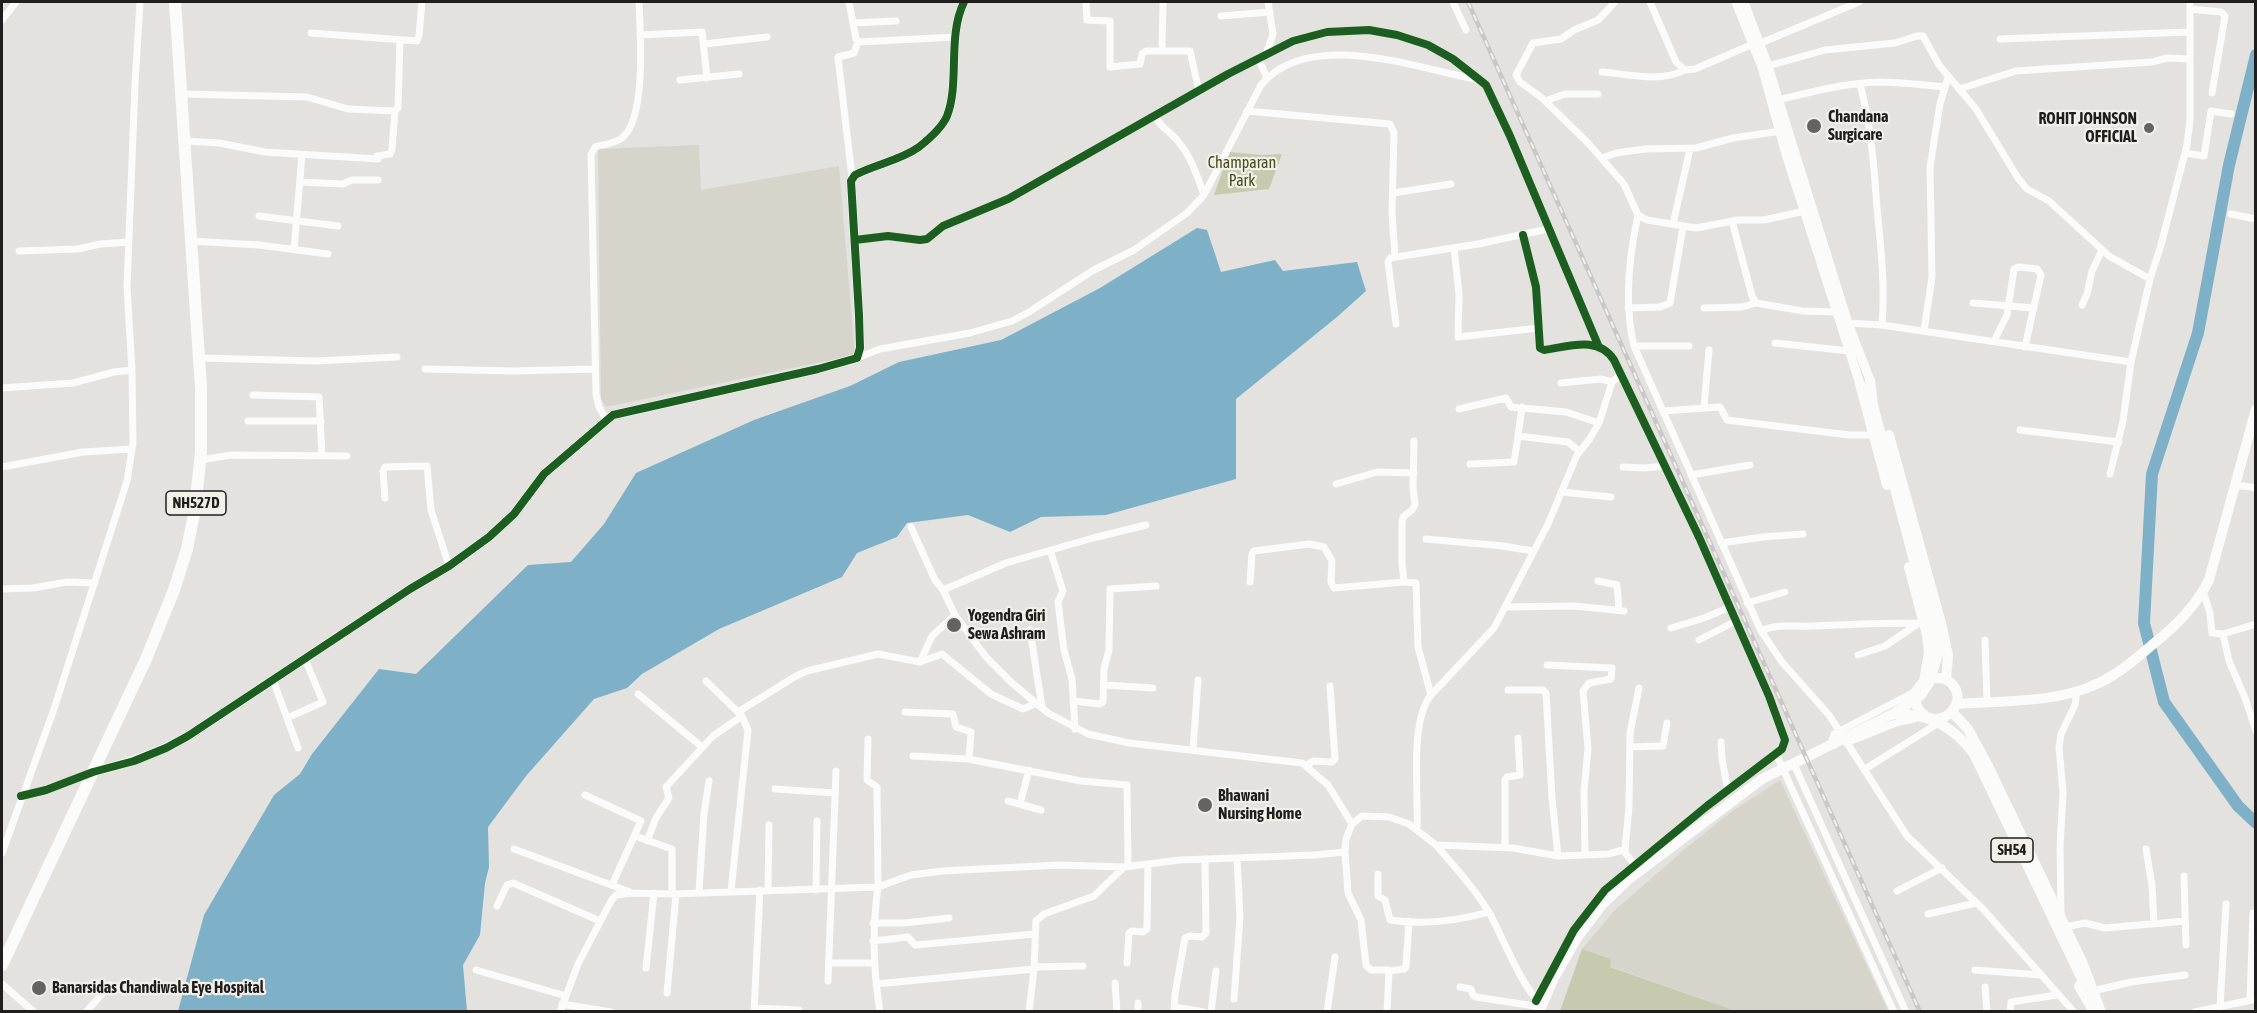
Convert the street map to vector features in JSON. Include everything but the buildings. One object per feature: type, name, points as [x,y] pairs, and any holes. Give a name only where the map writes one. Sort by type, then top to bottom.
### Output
[{"type":"highway","name":"NH527D","points":[[2,965],[146,659],[174,590],[191,533],[200,460],[202,420],[200,358],[175,2]]},
{"type":"main road","points":[[1540,1006],[1577,938],[1602,905],[1629,879],[1762,779],[1893,714],[1921,695],[1933,675],[1938,654],[1935,632],[1865,382]]},
{"type":"main road","points":[[1865,382],[1874,435],[1929,652],[1924,681],[1916,691]]},
{"type":"main road","name":"SH54","points":[[1865,382],[1888,434],[1941,623],[1948,655],[1946,680],[1954,688],[1954,708],[1988,766],[2063,922],[2087,986]]},
{"type":"main road","points":[[1932,720],[1945,718],[1954,708],[1987,702],[2052,696],[2091,687],[2119,672],[2171,629],[2203,591],[2213,567],[2252,440],[2256,409]]},
{"type":"main road","points":[[1924,681],[1939,677],[1946,680]]},
{"type":"main road","name":"SH54","points":[[1916,691],[1916,705],[1958,744],[1976,774],[2052,934],[2087,986]]},
{"type":"main road","name":"SH54","points":[[1893,714],[1914,714],[1931,719],[1946,726],[1966,743],[1977,760],[2087,986]]},
{"type":"main road","points":[[2087,986],[2094,1011]]},
{"type":"main road","points":[[2087,986],[2101,1011]]},
{"type":"street","points":[[2,20],[16,2]]},
{"type":"street","points":[[2,853],[53,712],[127,481],[132,449],[132,370],[127,287],[140,2]]},
{"type":"street","points":[[311,33],[415,41],[419,39],[422,2]]},
{"type":"street","points":[[606,419],[597,402],[595,369],[591,155],[595,147],[612,143],[624,136],[632,121],[640,87],[639,2]]},
{"type":"street","points":[[849,2],[858,42],[854,53],[838,57],[852,177],[860,348],[857,358]]},
{"type":"street","points":[[852,177],[859,172],[906,155],[920,146],[941,126],[951,102],[955,37],[960,10],[964,2]]},
{"type":"street","points":[[1086,2],[1087,20],[1110,21],[1110,67],[1139,64],[1143,52],[1191,52],[1198,91]]},
{"type":"street","points":[[1162,51],[1163,2]]},
{"type":"street","points":[[1267,78],[1262,56],[1273,38],[1268,2]]},
{"type":"street","points":[[1454,2],[1466,30]]},
{"type":"street","points":[[1615,2],[1598,20],[1574,30],[1561,39],[1533,43],[1516,75],[1520,82],[1545,101],[1624,184],[1638,215],[1628,308],[1634,346],[1747,603],[1773,650],[1829,715],[1899,826],[1976,903],[2074,1011]]},
{"type":"street","points":[[1650,2],[1676,62],[1685,70]]},
{"type":"street","points":[[1736,2],[1768,66],[1865,382]]},
{"type":"street","points":[[1744,2],[1786,154],[1849,351],[1865,382]]},
{"type":"street","points":[[1834,2],[1838,10]]},
{"type":"street","points":[[1602,72],[1672,76],[1685,70],[1695,69],[1859,2]]},
{"type":"street","points":[[2220,2],[2221,12]]},
{"type":"street","points":[[2110,474],[2119,442],[2131,362],[2150,279],[2185,153],[2190,120],[2190,5],[2224,13],[2212,93]]},
{"type":"street","points":[[1221,16],[1270,12]]},
{"type":"street","points":[[853,23],[896,21]]},
{"type":"street","points":[[855,240],[888,236],[927,239],[943,225],[1008,199],[1262,56],[1309,36],[1350,29],[1397,35],[1428,45],[1453,59],[1482,81],[1510,136],[1598,345],[1609,353],[1665,466],[1730,607],[1783,733],[1785,745],[1634,864],[1605,890],[1589,909],[1561,952],[1540,1006]]},
{"type":"street","points":[[640,35],[701,32],[704,34],[707,78]]},
{"type":"street","points":[[2000,39],[2190,32]]},
{"type":"street","points":[[1768,66],[1825,50],[1895,43],[1920,35],[1939,65],[1993,134],[2022,184],[2031,193],[2049,201],[2118,262],[2150,279]]},
{"type":"street","points":[[705,44],[767,37]]},
{"type":"street","points":[[858,42],[955,37]]},
{"type":"street","points":[[184,141],[219,143],[258,151],[302,155],[377,157],[390,154],[395,111],[398,108],[400,40]]},
{"type":"street","points":[[21,796],[53,788],[166,748],[273,680],[449,566],[506,522],[544,474],[606,419],[623,411],[818,369],[880,349],[970,333],[1012,321],[1029,312],[1092,271],[1134,250],[1187,213],[1204,195],[1247,111],[1267,78],[1292,63],[1327,55],[1344,55],[1405,63],[1482,81]]},
{"type":"street","points":[[1959,89],[2016,71],[2152,62],[2167,58],[2190,59]]},
{"type":"street","points":[[680,80],[739,74]]},
{"type":"street","points":[[1924,331],[1932,277],[1930,167],[1948,76]]},
{"type":"street","points":[[1778,100],[1824,89],[1880,82],[1944,87]]},
{"type":"street","points":[[1860,84],[1870,123],[1874,164],[1884,286],[1882,325]]},
{"type":"street","points":[[181,94],[307,97],[348,110],[395,111]]},
{"type":"street","points":[[1545,101],[1565,94],[1598,94]]},
{"type":"street","points":[[1247,111],[1390,124],[1394,133],[1395,256]]},
{"type":"street","points":[[2185,153],[2204,156],[2211,111],[2231,114]]},
{"type":"street","points":[[1155,116],[1160,126],[1175,138],[1187,154],[1204,195]]},
{"type":"street","points":[[1602,159],[1616,153],[1644,149],[1690,149],[1733,138],[1781,130]]},
{"type":"street","points":[[1673,225],[1690,149]]},
{"type":"street","points":[[294,249],[302,155]]},
{"type":"street","points":[[300,182],[343,184],[352,180],[378,180]]},
{"type":"street","points":[[1393,193],[1451,184]]},
{"type":"street","points":[[1638,215],[1647,220],[1696,228],[1732,221],[1764,220],[1805,211]]},
{"type":"street","points":[[2231,214],[2256,219]]},
{"type":"street","points":[[259,216],[338,226]]},
{"type":"street","points":[[1732,221],[1752,296],[1756,303]]},
{"type":"street","points":[[1628,308],[1660,307],[1670,303],[1683,227]]},
{"type":"street","points":[[1396,324],[1389,259],[1395,256],[1454,248],[1548,229]]},
{"type":"street","points":[[1523,235],[1536,287],[1539,347],[1542,350],[1598,345]]},
{"type":"street","points":[[191,241],[328,254]]},
{"type":"street","points":[[18,251],[78,249],[129,242]]},
{"type":"street","points":[[1454,248],[1459,294],[1458,337],[1539,328]]},
{"type":"street","points":[[2082,305],[2092,271],[2102,250]]},
{"type":"street","points":[[1995,341],[2010,306],[2015,268],[2039,270],[2041,273],[2025,346]]},
{"type":"street","points":[[1704,308],[1742,307],[1756,303],[1803,311],[1837,312]]},
{"type":"street","points":[[1973,303],[2034,308]]},
{"type":"street","points":[[1848,323],[1882,325],[2131,362]]},
{"type":"street","points":[[1775,343],[1849,351]]},
{"type":"street","points":[[1634,346],[1689,346]]},
{"type":"street","points":[[1704,407],[1709,350]]},
{"type":"street","points":[[200,358],[317,361],[397,357]]},
{"type":"street","points":[[425,369],[513,371],[595,369]]},
{"type":"street","points":[[2,388],[73,383],[104,374],[132,370]]},
{"type":"street","points":[[1417,830],[1416,764],[1424,706],[1431,695],[1489,635],[1506,607],[1548,524],[1579,451],[1599,423],[1611,382],[1620,375]]},
{"type":"street","points":[[1561,383],[1601,379],[1611,382]]},
{"type":"street","points":[[253,395],[318,396],[322,456]]},
{"type":"street","points":[[1459,409],[1506,398],[1511,407],[1566,412],[1599,423]]},
{"type":"street","points":[[1663,411],[1720,406],[1727,420],[1848,435],[1874,435]]},
{"type":"street","points":[[1470,464],[1514,462],[1522,407]]},
{"type":"street","points":[[248,421],[321,420]]},
{"type":"street","points":[[2020,430],[2119,442]]},
{"type":"street","points":[[1518,437],[1568,442],[1579,451]]},
{"type":"street","points":[[1404,582],[1401,564],[1402,522],[1403,517],[1415,505],[1414,441]]},
{"type":"street","points":[[2,467],[83,452],[132,449]]},
{"type":"street","points":[[200,460],[231,455],[347,456]]},
{"type":"street","points":[[1691,475],[1750,465]]},
{"type":"street","points":[[385,498],[383,471],[385,467],[427,466],[431,510],[449,566]]},
{"type":"street","points":[[1623,467],[1665,466]]},
{"type":"street","points":[[1336,484],[1377,472],[1414,473]]},
{"type":"street","points":[[2236,486],[2256,488]]},
{"type":"street","points":[[1561,492],[1611,497]]},
{"type":"street","points":[[943,590],[1006,563],[1146,525]]},
{"type":"street","points":[[911,527],[926,562],[955,615],[986,657],[1012,683],[1039,705],[1075,729],[1088,734],[1129,743],[1288,760],[1306,765],[1328,785],[1352,824]]},
{"type":"street","points":[[1721,543],[1803,534]]},
{"type":"street","points":[[1426,538],[1533,551]]},
{"type":"street","points":[[1250,582],[1254,551],[1309,544],[1324,547],[1332,562],[1331,582],[1334,588],[1414,582],[1417,586],[1418,647],[1431,695]]},
{"type":"street","points":[[1050,550],[1063,591],[1058,602],[1064,650],[1072,679],[1075,729]]},
{"type":"street","points":[[1506,607],[1574,606],[1621,610],[1617,585],[1598,581]]},
{"type":"street","points":[[2,589],[33,588],[67,582],[95,582]]},
{"type":"street","points":[[1074,701],[1102,704],[1104,669],[1108,650],[1109,590],[1156,586]]},
{"type":"street","points":[[2203,591],[2210,613],[2211,631],[2217,635],[2256,624]]},
{"type":"street","points":[[1747,603],[1785,592]]},
{"type":"street","points":[[1671,628],[1730,607]]},
{"type":"street","points":[[920,662],[932,636],[955,615]]},
{"type":"street","points":[[1699,640],[1736,621]]},
{"type":"street","points":[[1761,631],[1780,625],[1806,626],[1862,622],[1922,623]]},
{"type":"street","points":[[1858,655],[1885,646],[1922,623]]},
{"type":"street","points":[[1030,630],[1039,705]]},
{"type":"street","points":[[2223,634],[2229,662],[2256,731]]},
{"type":"street","points":[[1985,640],[1987,702]]},
{"type":"street","points":[[647,841],[656,818],[669,797],[666,788],[702,747],[740,714],[796,676],[819,667],[878,654],[920,662],[942,654],[996,697],[1023,709],[1039,705]]},
{"type":"street","points":[[287,718],[323,702],[305,659]]},
{"type":"street","points":[[1547,665],[1612,668],[1611,679],[1589,683],[1584,691],[1588,749],[1584,791],[1585,855]]},
{"type":"street","points":[[273,680],[298,748]]},
{"type":"street","points":[[1193,750],[1198,680]]},
{"type":"street","points":[[706,681],[740,714],[748,730],[731,891]]},
{"type":"street","points":[[1104,685],[1153,688]]},
{"type":"street","points":[[1306,765],[1313,761],[1332,762],[1335,759],[1330,686]]},
{"type":"street","points":[[1634,864],[1625,850],[1629,807],[1631,724],[1639,688]]},
{"type":"street","points":[[1508,690],[1543,690],[1546,693],[1552,805],[1558,856]]},
{"type":"street","points":[[1916,691],[1832,736],[1833,743],[1837,745],[1847,742],[1896,723],[1932,720]]},
{"type":"street","points":[[2077,691],[2075,705],[2061,734],[2059,747],[2064,798],[2060,848],[2063,922],[2085,923],[2105,928],[2185,921]]},
{"type":"street","points":[[638,694],[702,747]]},
{"type":"street","points":[[905,712],[953,714],[956,727],[971,733],[969,759]]},
{"type":"street","points":[[1865,769],[1932,720]]},
{"type":"street","points":[[1630,747],[1663,746],[1667,723]]},
{"type":"street","points":[[1505,847],[1505,780],[1508,777],[1520,775],[1518,738]]},
{"type":"street","points":[[868,739],[867,780],[877,787],[878,887],[873,941],[880,1011]]},
{"type":"street","points":[[1722,742],[1722,759],[1728,790]]},
{"type":"street","points":[[1776,754],[1894,1011]]},
{"type":"street","points":[[913,756],[969,759],[1093,783],[1127,785],[1126,866],[1094,896],[1040,917],[1036,921],[1029,1011]]},
{"type":"street","points":[[1793,762],[1906,1011]]},
{"type":"street","points":[[1020,804],[1029,770]]},
{"type":"street","points":[[828,981],[836,771]]},
{"type":"street","points":[[699,892],[704,814],[709,781]]},
{"type":"street","points":[[775,789],[835,793]]},
{"type":"street","points":[[585,795],[641,820],[612,885]]},
{"type":"street","points":[[1008,801],[1041,810]]},
{"type":"street","points":[[1409,921],[1406,968],[1371,970],[1366,965],[1361,920],[1348,893],[1345,852],[1346,839],[1352,824],[1362,816],[1389,817],[1409,824],[1436,845],[1476,892],[1489,912],[1527,987],[1540,1006]]},
{"type":"street","points":[[816,890],[817,821]]},
{"type":"street","points":[[769,825],[754,1010],[799,1010]]},
{"type":"street","points":[[635,836],[672,850],[674,894],[667,993]]},
{"type":"street","points":[[1436,845],[1505,847],[1558,856],[1625,850]]},
{"type":"street","points":[[514,849],[632,893]]},
{"type":"street","points":[[2146,849],[2152,886],[2154,924]]},
{"type":"street","points":[[611,1011],[561,1008],[578,964],[600,921],[613,897],[620,894],[831,890],[878,887],[911,875],[943,871],[1059,865],[1126,866],[1205,859],[1345,852]]},
{"type":"street","points":[[1234,999],[1240,917],[1237,858]]},
{"type":"street","points":[[1204,1011],[1174,1009],[1185,938],[1202,937],[1206,933],[1205,859]]},
{"type":"street","points":[[1127,963],[1129,933],[1143,932],[1147,929],[1148,864]]},
{"type":"street","points":[[1897,891],[1942,868]]},
{"type":"street","points":[[1378,874],[1378,896],[1385,900],[1388,918],[1392,920],[1461,919],[1489,912]]},
{"type":"street","points":[[2184,876],[2186,945]]},
{"type":"street","points":[[497,906],[507,885],[513,883],[600,921]]},
{"type":"street","points":[[646,968],[654,893]]},
{"type":"street","points":[[1928,914],[1976,903]]},
{"type":"street","points":[[2220,1007],[2226,903]]},
{"type":"street","points":[[2198,1011],[2220,1007],[2234,1008],[2253,1000],[2253,913]]},
{"type":"street","points":[[873,923],[904,923],[949,918]]},
{"type":"street","points":[[873,941],[908,937],[915,945],[1035,934]]},
{"type":"street","points":[[1327,1011],[1335,957]]},
{"type":"street","points":[[829,963],[874,963]]},
{"type":"street","points":[[876,984],[1034,968],[1083,966]]},
{"type":"street","points":[[476,970],[566,996]]},
{"type":"street","points":[[1387,1011],[1389,970]]},
{"type":"street","points":[[1975,970],[2041,975]]},
{"type":"street","points":[[1211,1011],[1216,971]]},
{"type":"street","points":[[2087,986],[2185,975]]},
{"type":"street","points":[[1115,983],[1117,1011]]},
{"type":"street","points":[[2,984],[34,1011]]},
{"type":"street","points":[[86,1011],[110,985]]},
{"type":"street","points":[[1460,987],[1472,989],[1476,997],[1540,1006]]},
{"type":"street","points":[[1985,987],[1987,1011]]},
{"type":"street","points":[[2010,1011],[2011,1002],[2058,995]]},
{"type":"street","points":[[1138,1003],[1138,1011]]},
{"type":"shaded area","points":[[699,145],[701,190],[839,166],[855,355],[606,407],[601,399],[598,149]]},
{"type":"shaded area","points":[[1780,780],[1888,1011],[1736,1011],[1609,966],[1610,959],[1582,949],[1614,911],[1685,849],[1731,812]]},
{"type":"green space","name":"Champaran Park","points":[[1229,152],[1282,154],[1269,189],[1214,195]]},
{"type":"green space","points":[[1582,949],[1611,959],[1610,967],[1736,1011],[1560,1011]]},
{"type":"water","points":[[1197,228],[1207,230],[1221,272],[1275,260],[1283,271],[1357,262],[1366,291],[1236,399],[1236,479],[1106,515],[1041,517],[1010,532],[968,515],[907,523],[897,537],[857,553],[842,577],[719,629],[642,674],[627,688],[594,699],[526,776],[488,827],[489,867],[485,883],[480,935],[463,965],[467,1011],[178,1011],[204,915],[274,795],[300,774],[312,754],[379,669],[416,674],[528,565],[571,562],[604,524],[636,473],[754,420],[850,386],[899,362],[1001,340],[1100,288]]},
{"type":"waterway","points":[[2256,55],[2229,165],[2198,333],[2152,474],[2144,623],[2164,702],[2238,806],[2256,823]]},
{"type":"railway","points":[[1468,2],[1920,1012]]},
{"type":"cycle path","points":[[21,796],[134,761],[188,736],[410,589],[449,566],[489,537],[514,514],[544,474],[613,415],[818,369],[857,358],[860,348],[859,315],[851,181],[855,175],[904,156],[919,147],[935,133],[945,120],[953,89],[956,30],[964,2]]},
{"type":"cycle path","points":[[855,240],[888,236],[927,239],[943,226],[1008,199],[1228,74],[1293,41],[1327,32],[1369,30],[1397,35],[1428,45],[1453,59],[1486,85],[1510,136],[1598,345]]},
{"type":"cycle path","points":[[1523,235],[1536,287],[1540,348],[1544,350],[1572,345],[1591,345],[1600,347],[1614,360],[1699,537],[1769,696],[1785,740],[1782,749],[1707,806],[1605,890],[1574,930],[1536,1001]]},
{"type":"place","name":"Chandana Surgicare","points":[[1814,126]]},
{"type":"place","name":"ROHIT JOHNSON OFFICIAL","points":[[2149,128]]},
{"type":"place","name":"Yogendra Giri Sewa Ashram","points":[[954,625]]},
{"type":"place","name":"Bhawani Nursing Home","points":[[1205,805]]},
{"type":"place","name":"Banarsidas Chandiwala Eye Hospital","points":[[39,988]]}]
